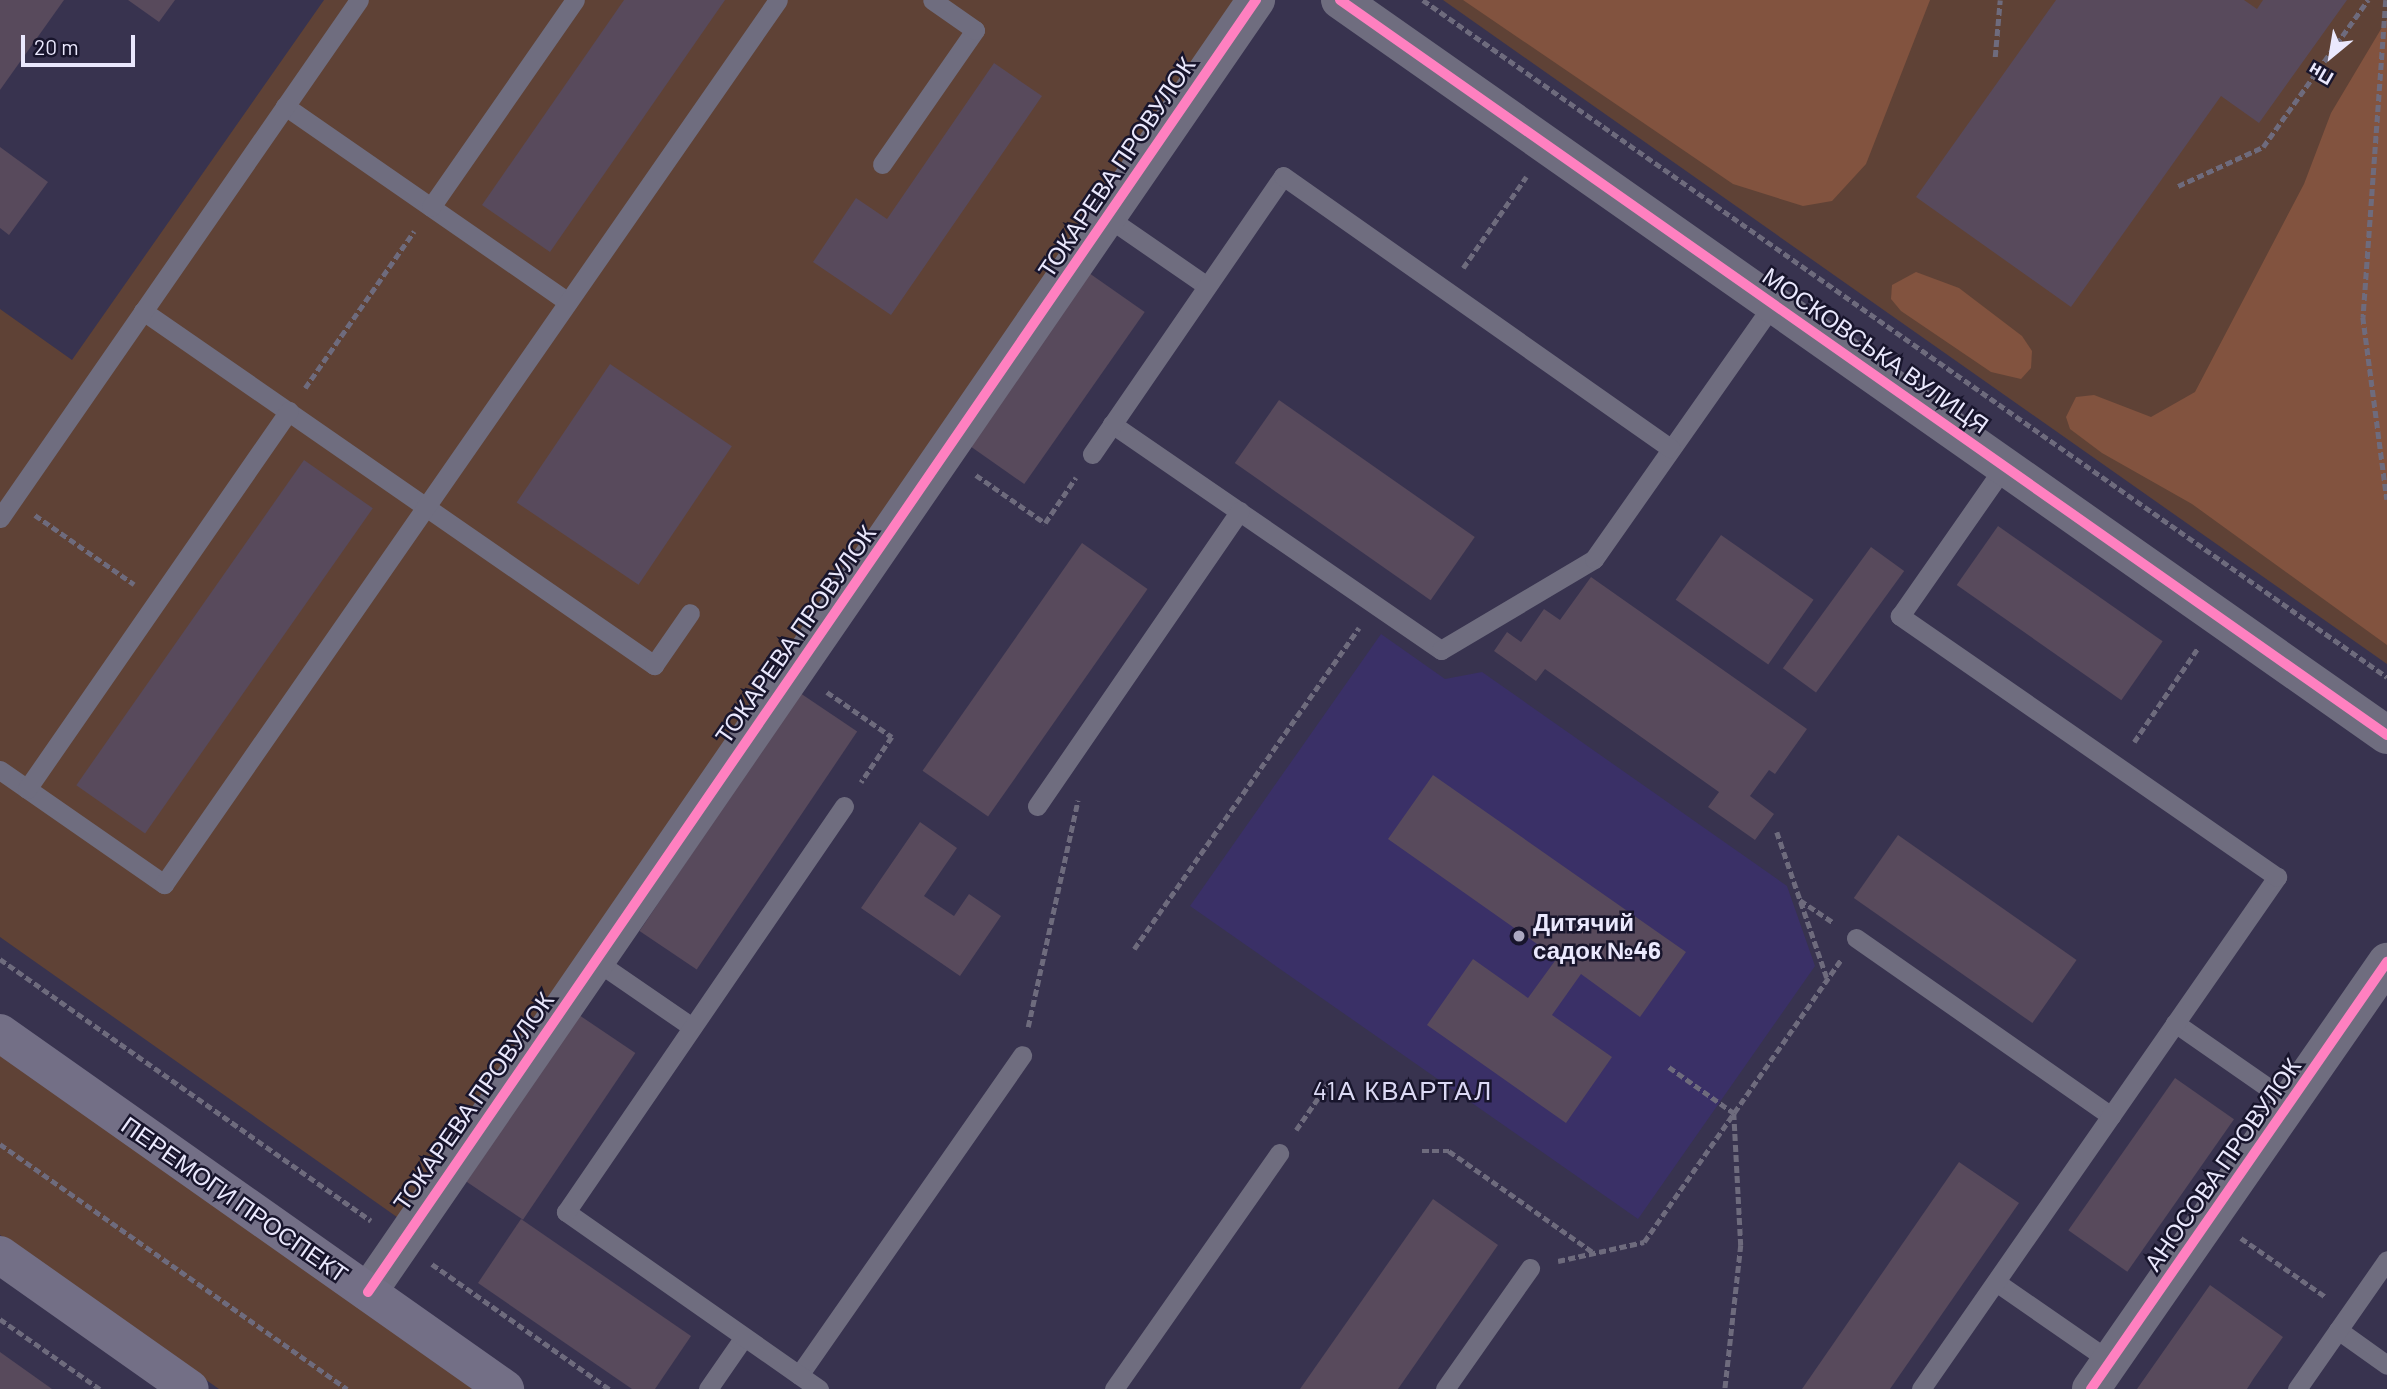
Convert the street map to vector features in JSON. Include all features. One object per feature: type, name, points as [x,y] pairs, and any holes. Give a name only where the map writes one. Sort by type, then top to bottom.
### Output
[{"type":"main road","name":"ПЕРЕМОГИ ПРОСПЕКТ","points":[[0,1032],[505,1389]]},
{"type":"main road","points":[[0,1255],[190,1389]]},
{"type":"street","name":"ТОКАРЕВА ПРОВУЛОК","points":[[368,1292],[1256,0]]},
{"type":"street","name":"МОСКОВСЬКА ВУЛИЦЯ","points":[[1340,0],[2387,735]]},
{"type":"street","name":"АНОСОВА ПРОВУЛОК","points":[[2101,1375],[2387,962]]},
{"type":"lane","points":[[0,517],[359,0]]},
{"type":"lane","points":[[431,207],[575,0]]},
{"type":"lane","points":[[0,770],[164,884],[778,0]]},
{"type":"lane","points":[[883,164],[975,30],[932,0]]},
{"type":"lane","points":[[285,106],[568,302]]},
{"type":"lane","points":[[1092,454],[1283,176],[1671,449]]},
{"type":"lane","points":[[1107,217],[1208,286]]},
{"type":"lane","points":[[1112,424],[1441,650],[1594,559],[1773,304]]},
{"type":"lane","points":[[144,311],[653,665],[690,613]]},
{"type":"lane","points":[[27,789],[289,411]]},
{"type":"lane","points":[[1921,1389],[2277,877],[1900,616],[2004,467]]},
{"type":"lane","points":[[1037,806],[1240,511]]},
{"type":"lane","points":[[819,1389],[566,1212],[844,806]]},
{"type":"lane","points":[[1856,938],[2111,1116]]},
{"type":"lane","points":[[596,961],[692,1027]]},
{"type":"lane","points":[[2175,1023],[2290,1103]]},
{"type":"lane","points":[[799,1375],[1022,1055]]},
{"type":"lane","points":[[1114,1389],[1279,1153]]},
{"type":"lane","points":[[2297,1389],[2387,1260]]},
{"type":"lane","points":[[1445,1389],[1530,1268]]},
{"type":"lane","points":[[1996,1282],[2101,1375]]},
{"type":"lane","points":[[2344,1322],[2387,1365]]},
{"type":"lane","points":[[708,1389],[744,1337]]},
{"type":"path","points":[[1423,0],[2387,677]]},
{"type":"path","points":[[1995,57],[2000,0]]},
{"type":"path","points":[[2178,186],[2263,147],[2368,0]]},
{"type":"path","points":[[2386,0],[2363,317],[2387,499]]},
{"type":"path","points":[[1446,291],[1534,167]]},
{"type":"path","points":[[289,411],[431,207]]},
{"type":"path","points":[[944,454],[1045,523],[1092,454]]},
{"type":"path","points":[[13,499],[158,600]]},
{"type":"path","points":[[1134,950],[1375,605]]},
{"type":"path","points":[[2117,766],[2205,639]]},
{"type":"path","points":[[795,670],[892,737],[844,806]]},
{"type":"path","points":[[1022,1055],[1080,789]]},
{"type":"path","points":[[1777,831],[1828,979]]},
{"type":"path","points":[[1530,1268],[1644,1242],[1856,938],[1800,900]]},
{"type":"path","points":[[0,959],[609,1389]]},
{"type":"path","points":[[1669,1067],[1734,1113]]},
{"type":"path","points":[[1279,1153],[1327,1085]]},
{"type":"path","points":[[1725,1389],[1741,1245],[1734,1113]]},
{"type":"path","points":[[0,1144],[347,1389]]},
{"type":"path","points":[[1422,1151],[1449,1151],[1594,1253]]},
{"type":"path","points":[[2230,1230],[2344,1322]]},
{"type":"path","points":[[0,1319],[100,1389]]},
{"type":"shaded area","points":[[324,0],[1242,0],[404,1222],[0,937],[0,309],[72,360]]},
{"type":"shaded area","points":[[1443,0],[2387,0],[2387,664]]},
{"type":"shaded area","points":[[1463,0],[1930,0],[1866,164],[1832,201],[1803,206],[1733,184]]},
{"type":"shaded area","points":[[2387,19],[2387,645],[2192,504],[2102,453],[2070,429],[2066,417],[2076,397],[2094,395],[2151,417],[2195,392],[2304,184],[2331,113]]},
{"type":"shaded area","points":[[1916,272],[1959,288],[2022,336],[2032,351],[2031,368],[2021,379],[1991,372],[1901,311],[1891,299],[1892,285]]},
{"type":"shaded area","name":"Дитячий садок №46","points":[[1381,634],[1445,679],[1482,672],[1787,886],[1815,966],[1638,1219],[1190,906]]},
{"type":"shaded area","points":[[0,1055],[474,1389],[219,1389],[0,1235]]},
{"type":"building","points":[[0,0],[64,0],[0,90]]},
{"type":"building","points":[[128,0],[175,0],[159,22]]},
{"type":"building","points":[[624,0],[725,0],[550,252],[482,205]]},
{"type":"building","points":[[2056,0],[2244,0],[2257,9],[2263,0],[2347,0],[2259,123],[2221,96],[2071,307],[1916,197]]},
{"type":"building","points":[[994,63],[1042,96],[891,315],[813,262],[856,198],[887,219]]},
{"type":"building","points":[[0,147],[48,182],[9,235],[0,228]]},
{"type":"building","points":[[1089,273],[1145,312],[1024,484],[969,445]]},
{"type":"building","points":[[610,364],[732,446],[638,585],[517,502]]},
{"type":"building","points":[[1279,400],[1475,537],[1431,600],[1235,463]]},
{"type":"building","points":[[304,460],[373,508],[145,833],[76,785]]},
{"type":"building","points":[[1998,526],[2163,641],[2121,700],[1957,585]]},
{"type":"building","points":[[1721,535],[1814,600],[1768,665],[1676,600]]},
{"type":"building","points":[[1082,543],[1148,589],[988,817],[923,771]]},
{"type":"building","points":[[1871,547],[1904,571],[1816,692],[1783,668]]},
{"type":"building","points":[[1591,577],[1807,729],[1775,774],[1769,770],[1750,796],[1774,814],[1755,840],[1708,807],[1719,792],[1545,669],[1536,681],[1494,651],[1507,632],[1521,642],[1544,609],[1560,620]]},
{"type":"building","points":[[800,693],[857,732],[697,970],[640,931]]},
{"type":"building","points":[[1433,775],[1686,952],[1640,1017],[1581,974],[1552,1015],[1612,1057],[1566,1123],[1427,1025],[1473,959],[1528,998],[1557,958],[1388,839]]},
{"type":"building","points":[[920,822],[957,848],[924,896],[954,916],[969,894],[1001,916],[960,976],[861,908]]},
{"type":"building","points":[[1898,835],[2077,960],[2032,1023],[1854,898]]},
{"type":"building","points":[[579,1015],[635,1053],[523,1220],[467,1182]]},
{"type":"building","points":[[2175,1078],[2234,1119],[2127,1272],[2068,1230]]},
{"type":"building","points":[[1959,1162],[2019,1203],[1890,1389],[1802,1389]]},
{"type":"building","points":[[1433,1199],[1498,1245],[1398,1389],[1300,1389]]},
{"type":"building","points":[[521,1219],[691,1336],[655,1389],[632,1389],[478,1283]]},
{"type":"building","points":[[2210,1285],[2283,1337],[2247,1389],[2137,1389]]},
{"type":"building","points":[[0,1352],[52,1389],[0,1389]]},
{"type":"cycle path","points":[[368,1292],[1256,0]]},
{"type":"cycle path","points":[[1340,0],[2387,735]]},
{"type":"cycle path","points":[[2091,1389],[2387,962]]},
{"type":"place","name":"Дитячий садок №46","points":[[1519,936]]},
{"type":"district","name":"41А КВАРТАЛ","points":[[1403,1090]]}]
